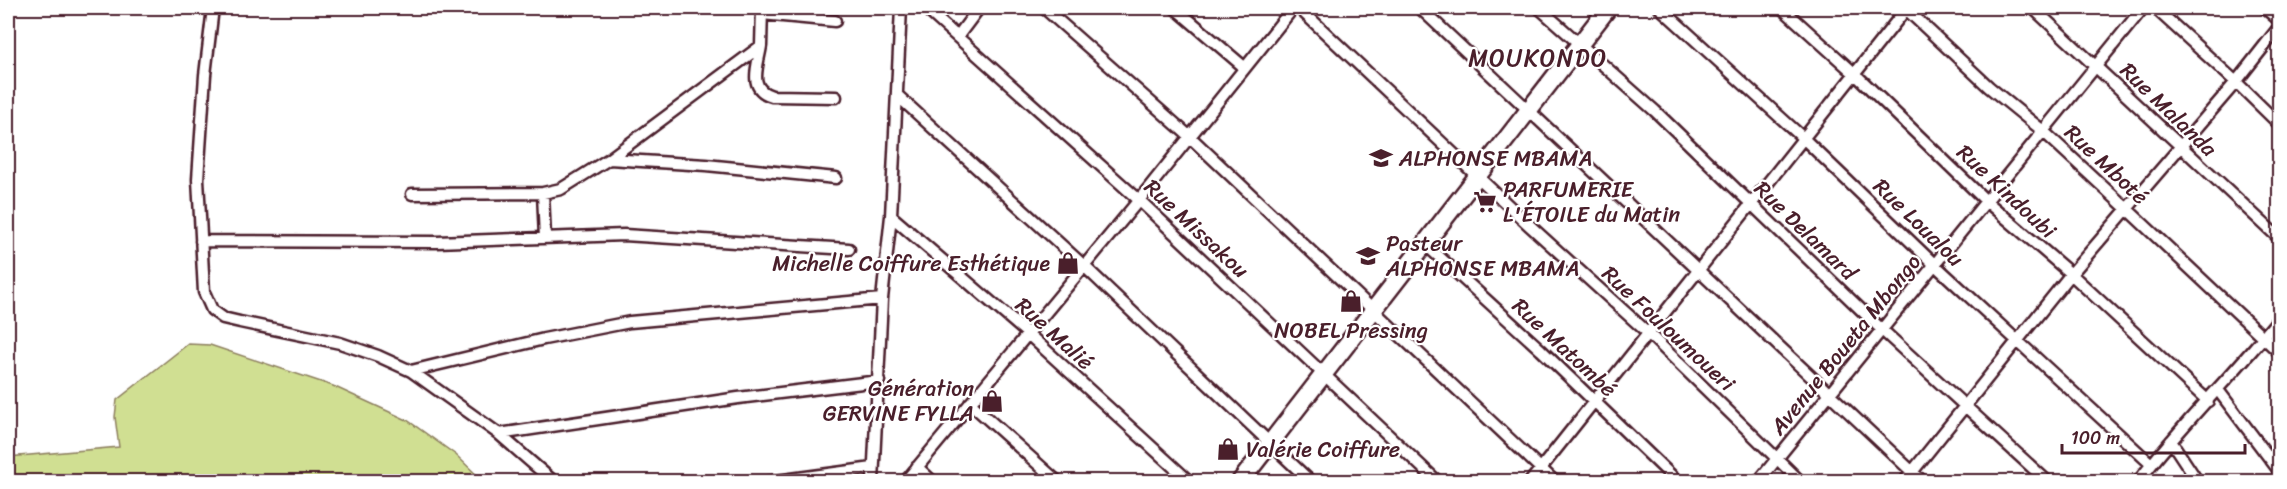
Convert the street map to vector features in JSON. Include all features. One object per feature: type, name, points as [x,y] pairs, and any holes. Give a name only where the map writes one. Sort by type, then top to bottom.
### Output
[{"type":"main road","points":[[1240,482],[1608,8]]},
{"type":"street","points":[[213,8],[205,75],[198,179],[206,302],[223,318],[340,343],[411,370],[499,434],[554,482]]},
{"type":"street","points":[[873,482],[882,299],[891,216],[901,8]]},
{"type":"street","name":"Rue Missakou","points":[[925,8],[1139,200],[1438,482]]},
{"type":"street","points":[[958,36],[979,8]]},
{"type":"street","points":[[1044,8],[1188,136],[1555,482]]},
{"type":"street","points":[[1175,8],[1244,67]]},
{"type":"street","points":[[905,482],[1139,200],[1188,136],[1293,8]]},
{"type":"street","name":"Rue Fouloumoueri","points":[[1299,8],[1529,225],[1647,332],[1801,482]]},
{"type":"street","points":[[1420,8],[1700,269],[1923,482]]},
{"type":"street","name":"Rue Delamard","points":[[1539,8],[1655,111],[1881,329],[2048,482]]},
{"type":"street","name":"Rue Loualou","points":[[1660,8],[1802,137],[1935,265],[2151,464]]},
{"type":"street","name":"Rue Kindoubi","points":[[1782,8],[1854,73],[1986,201],[2071,274],[2208,401]]},
{"type":"street","points":[[1530,482],[1906,8]]},
{"type":"street","name":"Rue Mboté","points":[[1906,8],[1989,87],[2043,131],[2127,208],[2280,352]]},
{"type":"street","name":"Rue Malanda","points":[[2033,8],[2280,239]]},
{"type":"street","name":"Avenue Boueta Mbongo","points":[[1758,482],[1822,403],[1829,391],[1935,265],[2143,8]]},
{"type":"street","points":[[2155,8],[2280,125]]},
{"type":"street","points":[[2265,8],[2280,21]]},
{"type":"street","points":[[836,21],[762,11],[761,46],[756,85],[765,94],[772,96],[836,97]]},
{"type":"street","points":[[1904,482],[2071,274],[2236,82],[2280,26]]},
{"type":"street","points":[[412,194],[543,193],[561,189],[609,159],[761,46]]},
{"type":"street","points":[[898,96],[1084,266],[1311,482]]},
{"type":"street","points":[[609,159],[705,165],[836,178]]},
{"type":"street","points":[[543,193],[545,238]]},
{"type":"street","name":"Rue Malié","points":[[891,216],[1028,333],[1190,482]]},
{"type":"street","points":[[201,241],[437,242],[624,235],[849,249]]},
{"type":"street","name":"Rue Matombé","points":[[1424,243],[1678,482]]},
{"type":"street","points":[[411,370],[544,339],[630,322],[882,299]]},
{"type":"street","points":[[2138,482],[2151,464],[2280,317]]},
{"type":"street","points":[[499,434],[738,398],[879,381]]},
{"type":"street","points":[[2218,390],[2280,472]]},
{"type":"street","points":[[970,403],[1058,482]]},
{"type":"street","points":[[2171,441],[2198,482]]},
{"type":"street","points":[[768,482],[873,468]]},
{"type":"street","points":[[917,468],[933,482]]},
{"type":"green space","points":[[188,344],[210,345],[333,386],[407,420],[456,455],[483,481],[8,481],[8,457],[119,447],[115,417],[117,400]]},
{"type":"place","name":"ALPHONSE MBAMA","points":[[1381,158]]},
{"type":"place","name":"PARFUMERIE L'ÉTOILE du Matin","points":[[1485,202]]},
{"type":"place","name":"Pasteur ALPHONSE MBAMA","points":[[1368,256]]},
{"type":"place","name":"Michelle Coiffure Esthétique","points":[[1068,263]]},
{"type":"place","name":"NOBEL Pressing","points":[[1351,301]]},
{"type":"place","name":"Génération GERVINE FYLLA","points":[[992,401]]},
{"type":"place","name":"Valérie Coiffure","points":[[1228,449]]},
{"type":"district","name":"MOUKONDO","points":[[1538,58]]}]
